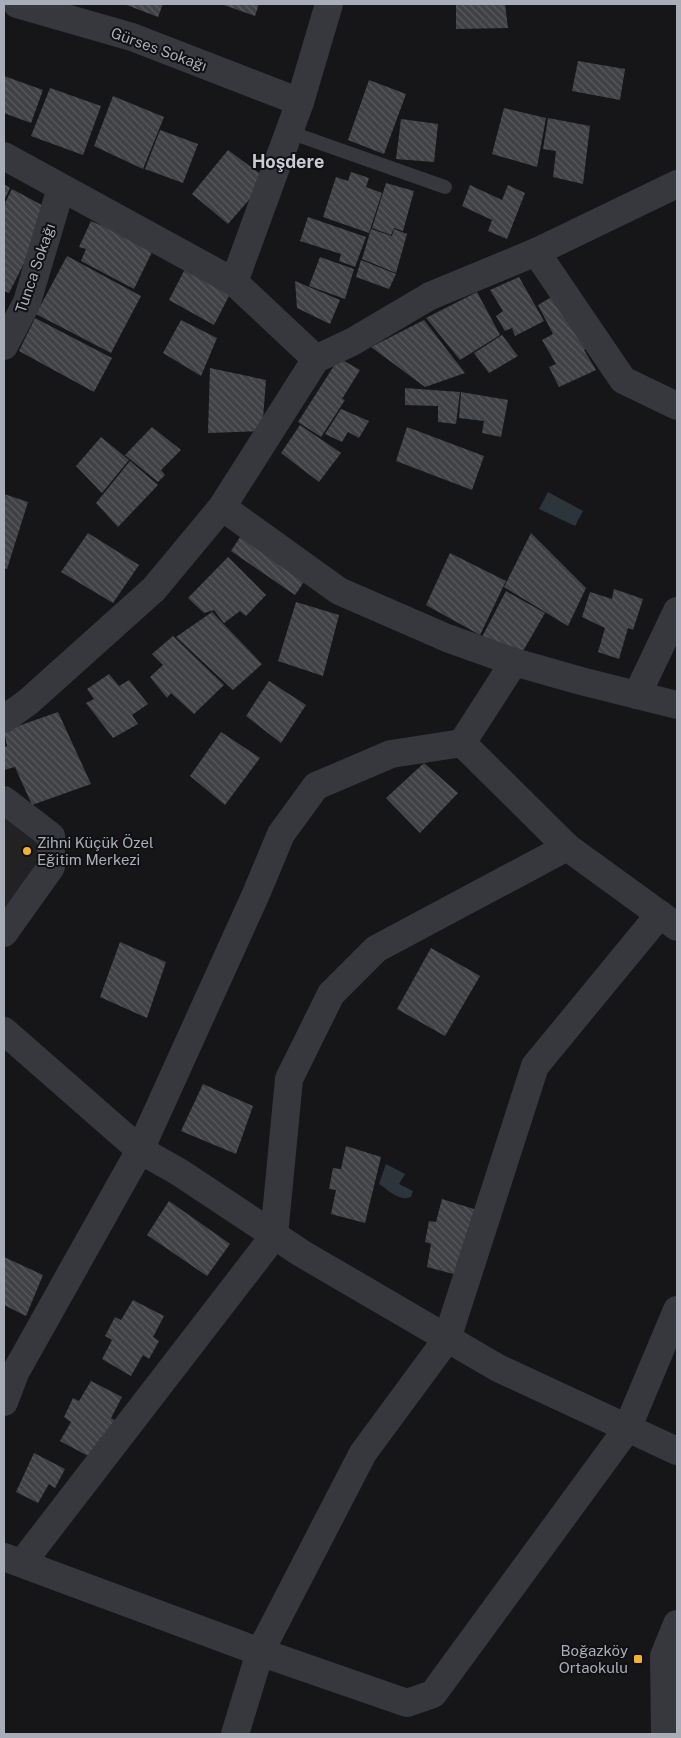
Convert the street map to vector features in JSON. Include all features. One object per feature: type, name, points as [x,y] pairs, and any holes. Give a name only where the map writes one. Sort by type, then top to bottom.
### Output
[{"type":"street","name":"Gürses Sokağı","points":[[16,4],[132,37],[300,102]]},
{"type":"street","points":[[234,282],[300,102],[329,4]]},
{"type":"street","points":[[4,156],[234,282],[316,359]]},
{"type":"street","points":[[4,719],[28,702],[154,589],[222,507],[316,359],[352,342],[430,296],[536,252],[677,184]]},
{"type":"street","name":"Tunca Sokağı","points":[[4,346],[27,302],[61,188]]},
{"type":"street","points":[[536,252],[623,380],[677,406]]},
{"type":"street","points":[[222,507],[339,591],[447,638],[514,662],[677,705]]},
{"type":"street","points":[[638,695],[677,611]]},
{"type":"street","points":[[4,1402],[10,1369],[140,1150],[256,894],[281,834],[316,786],[391,754],[462,743],[514,662]]},
{"type":"street","points":[[235,1734],[260,1652],[363,1453],[447,1339],[534,1066],[668,921],[567,847],[462,743]]},
{"type":"street","points":[[4,800],[51,836],[51,867],[4,933]]},
{"type":"street","points":[[567,847],[376,949],[331,994],[289,1079],[274,1236],[13,1560],[260,1652],[407,1703],[433,1694],[627,1429],[677,1310]]},
{"type":"street","points":[[4,1031],[140,1150],[179,1172],[301,1253],[498,1368],[677,1451]]},
{"type":"street","points":[[665,1734],[664,1656],[677,1624]]},
{"type":"lane","points":[[289,132],[444,187]]},
{"type":"shaded area","points":[[548,492],[583,511],[575,526],[539,509]]},
{"type":"shaded area","name":"Zihni Küçük Özel Eğitim Merkezi","points":[[4,800],[51,836],[4,933]]},
{"type":"shaded area","points":[[386,1164],[405,1174],[399,1184],[413,1191],[411,1197],[398,1197],[379,1184]]},
{"type":"building","points":[[124,4],[163,4],[158,17]]},
{"type":"building","points":[[221,4],[259,4],[255,16]]},
{"type":"building","points":[[456,4],[505,4],[508,28],[456,29]]},
{"type":"building","points":[[578,61],[625,69],[620,100],[572,91]]},
{"type":"building","points":[[4,76],[43,90],[31,123],[4,113]]},
{"type":"building","points":[[369,80],[406,94],[384,154],[348,140]]},
{"type":"building","points":[[50,88],[101,106],[83,155],[31,136]]},
{"type":"building","points":[[113,96],[164,117],[143,169],[94,146]]},
{"type":"building","points":[[504,108],[546,118],[537,167],[492,154]]},
{"type":"building","points":[[548,118],[590,126],[583,184],[553,177],[556,151],[543,149]]},
{"type":"building","points":[[401,119],[438,124],[434,162],[396,159]]},
{"type":"building","points":[[160,130],[198,144],[183,183],[145,169]]},
{"type":"building","points":[[228,150],[267,179],[228,224],[192,194]]},
{"type":"building","points":[[351,172],[369,178],[366,187],[382,193],[369,233],[323,217],[336,177],[348,181]]},
{"type":"building","points":[[386,183],[414,191],[403,231],[394,228],[391,235],[372,228]]},
{"type":"building","points":[[4,184],[10,188],[4,201]]},
{"type":"building","points":[[470,185],[502,200],[508,185],[525,193],[507,239],[488,231],[492,220],[462,206]]},
{"type":"building","points":[[12,189],[51,210],[9,293],[4,291],[4,205]]},
{"type":"building","points":[[308,217],[366,237],[355,267],[339,261],[341,254],[300,241]]},
{"type":"building","points":[[102,218],[155,246],[134,289],[81,261],[86,249],[79,247],[91,221],[100,225]]},
{"type":"building","points":[[371,229],[392,236],[394,229],[407,234],[396,273],[362,259]]},
{"type":"building","points":[[67,256],[141,296],[111,353],[36,314]]},
{"type":"building","points":[[320,257],[354,269],[345,299],[309,286]]},
{"type":"building","points":[[361,260],[396,274],[389,289],[356,277]]},
{"type":"building","points":[[186,267],[231,292],[214,325],[169,300]]},
{"type":"building","points":[[519,277],[544,321],[515,336],[512,328],[505,331],[496,316],[503,311],[490,290]]},
{"type":"building","points":[[295,281],[340,300],[330,324],[297,308]]},
{"type":"building","points":[[477,292],[500,335],[460,360],[426,318]]},
{"type":"building","points":[[560,292],[577,321],[562,329],[578,321],[595,344],[584,350],[596,370],[559,387],[549,367],[556,364],[542,340],[553,334],[538,305]]},
{"type":"building","points":[[35,318],[112,358],[94,392],[19,351]]},
{"type":"building","points":[[181,320],[217,338],[201,376],[163,353]]},
{"type":"building","points":[[424,320],[465,373],[425,387],[371,347]]},
{"type":"building","points":[[502,335],[518,356],[489,373],[474,353]]},
{"type":"building","points":[[339,358],[360,370],[342,399],[345,400],[321,437],[298,422]]},
{"type":"building","points":[[210,368],[266,380],[262,431],[208,433]]},
{"type":"building","points":[[405,388],[460,392],[456,424],[438,422],[438,406],[405,405]]},
{"type":"building","points":[[461,392],[508,400],[501,437],[482,433],[484,421],[459,418]]},
{"type":"building","points":[[341,409],[369,421],[359,438],[348,432],[342,442],[325,434]]},
{"type":"building","points":[[300,425],[341,453],[319,482],[281,453]]},
{"type":"building","points":[[152,427],[181,450],[161,470],[165,475],[158,482],[125,455]]},
{"type":"building","points":[[407,427],[484,456],[472,490],[396,461]]},
{"type":"building","points":[[101,437],[129,460],[102,493],[76,466]]},
{"type":"building","points":[[130,461],[158,485],[118,527],[96,503]]},
{"type":"building","points":[[4,494],[28,502],[7,569],[4,568]]},
{"type":"building","points":[[246,528],[310,573],[295,595],[231,551]]},
{"type":"building","points":[[88,533],[139,565],[113,603],[61,572]]},
{"type":"building","points":[[531,533],[586,588],[568,626],[504,587]]},
{"type":"building","points":[[450,553],[506,581],[480,635],[426,605]]},
{"type":"building","points":[[228,557],[266,595],[246,616],[240,611],[224,623],[214,610],[204,613],[188,598]]},
{"type":"building","points":[[614,589],[643,599],[633,630],[628,628],[619,659],[598,652],[605,628],[582,617],[590,592],[612,599]]},
{"type":"building","points":[[506,591],[545,613],[519,658],[482,637]]},
{"type":"building","points":[[296,602],[339,615],[323,676],[278,661]]},
{"type":"building","points":[[212,612],[262,664],[233,690],[176,637]]},
{"type":"building","points":[[173,636],[224,685],[194,714],[171,693],[167,698],[150,677],[163,665],[152,654]]},
{"type":"building","points":[[109,674],[119,686],[129,680],[148,704],[132,715],[138,724],[113,738],[86,703],[94,699],[87,689]]},
{"type":"building","points":[[269,681],[306,705],[281,743],[246,716]]},
{"type":"building","points":[[58,712],[91,784],[32,805],[15,767],[4,770],[4,747],[7,746],[4,731]]},
{"type":"building","points":[[221,732],[260,758],[225,805],[190,776]]},
{"type":"building","points":[[424,763],[458,793],[420,833],[386,798]]},
{"type":"building","points":[[120,942],[166,962],[147,1018],[100,997]]},
{"type":"building","points":[[431,948],[480,976],[445,1036],[397,1009]]},
{"type":"building","points":[[203,1084],[253,1106],[236,1154],[181,1131]]},
{"type":"building","points":[[346,1146],[381,1157],[365,1223],[331,1214],[336,1190],[329,1189],[333,1168],[341,1169]]},
{"type":"building","points":[[442,1199],[477,1210],[461,1276],[427,1267],[431,1244],[425,1242],[429,1221],[436,1222]]},
{"type":"building","points":[[169,1201],[230,1244],[207,1276],[147,1235]]},
{"type":"building","points":[[4,1257],[43,1275],[26,1316],[4,1305]]},
{"type":"building","points":[[133,1300],[164,1316],[153,1337],[159,1341],[149,1359],[143,1355],[131,1376],[102,1359],[112,1340],[105,1336],[115,1317],[121,1320]]},
{"type":"building","points":[[91,1381],[122,1397],[111,1418],[117,1422],[107,1440],[101,1437],[90,1457],[60,1441],[71,1422],[64,1417],[73,1398],[79,1401]]},
{"type":"building","points":[[34,1453],[65,1469],[55,1488],[49,1484],[38,1503],[16,1492]]},
{"type":"place","name":"Zihni Küçük Özel Eğitim Merkezi","points":[[27,851]]},
{"type":"place","name":"Boğazköy Ortaokulu","points":[[638,1659]]},
{"type":"district","name":"Hoşdere","points":[[288,161]]}]
